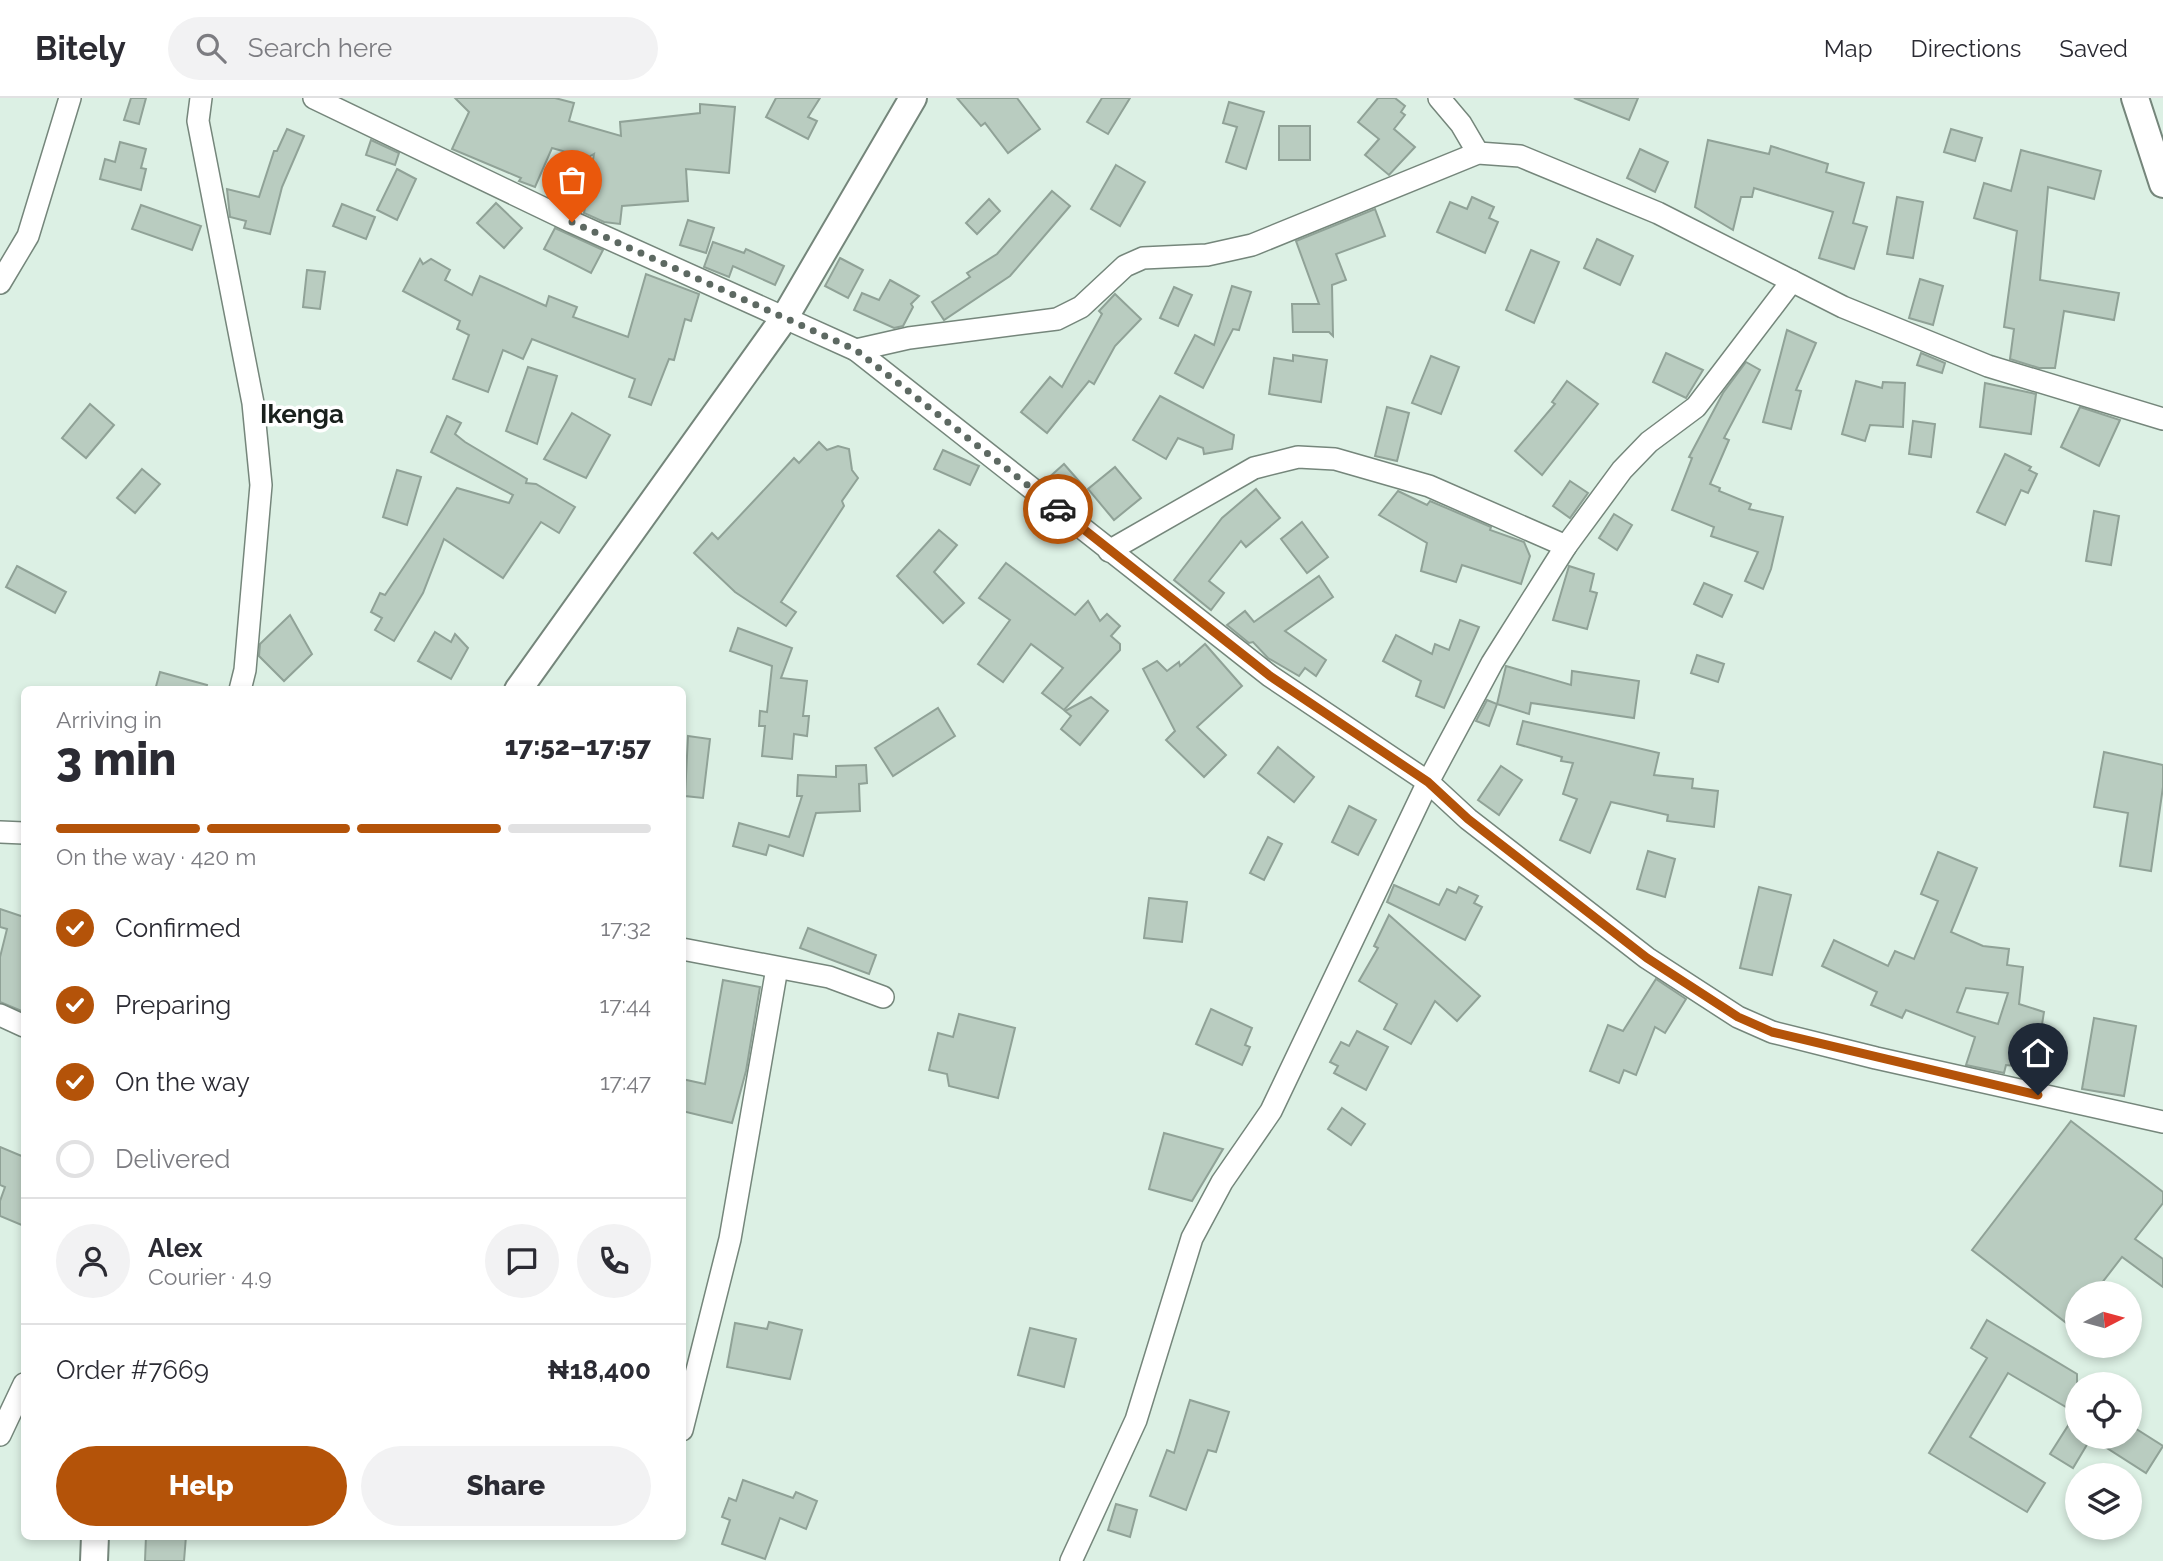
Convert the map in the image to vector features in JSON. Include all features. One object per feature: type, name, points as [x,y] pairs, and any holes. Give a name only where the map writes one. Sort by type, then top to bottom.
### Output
[{"type":"main road","points":[[521,686],[785,317],[914,98]]},
{"type":"main road","points":[[2135,98],[2163,184]]},
{"type":"main road","points":[[94,1561],[95,1540]]},
{"type":"street","points":[[0,283],[28,236],[70,98]]},
{"type":"street","points":[[201,98],[198,121],[253,403],[261,485],[245,670],[241,686]]},
{"type":"street","points":[[314,98],[572,222],[856,350],[1270,676],[1428,782],[1468,819],[1647,958],[1738,1017],[1772,1032],[1876,1058],[2163,1122]]},
{"type":"street","points":[[1439,98],[1461,124],[1478,153]]},
{"type":"street","points":[[856,350],[909,338],[1056,319],[1081,307],[1125,266],[1143,258],[1207,255],[1252,245],[1478,153],[1520,156],[1658,214],[1843,307],[1988,366],[2163,419]]},
{"type":"street","points":[[1071,1561],[1136,1420],[1192,1238],[1222,1182],[1271,1111],[1428,782],[1492,663],[1566,546],[1622,470],[1649,442],[1696,407],[1792,281]]},
{"type":"street","points":[[1109,551],[1254,468],[1297,457],[1335,459],[1429,486],[1566,546]]},
{"type":"street","points":[[0,832],[21,833]]},
{"type":"street","points":[[686,950],[829,977],[883,997]]},
{"type":"street","points":[[686,1414],[730,1239],[777,968]]},
{"type":"street","points":[[0,1015],[21,1025]]},
{"type":"street","points":[[0,1436],[21,1390]]},
{"type":"building","points":[[131,98],[146,98],[139,124],[124,120]]},
{"type":"building","points":[[455,98],[555,98],[574,103],[569,121],[621,136],[620,122],[700,113],[700,104],[735,107],[729,173],[686,169],[688,201],[622,206],[620,224],[604,222],[584,213],[594,154],[587,158],[552,148],[535,187],[519,181],[521,178],[452,149],[469,112]]},
{"type":"building","points":[[776,98],[820,98],[808,117],[817,121],[808,139],[766,117]]},
{"type":"building","points":[[957,98],[1017,98],[1040,129],[1008,153],[985,123],[981,126]]},
{"type":"building","points":[[1102,98],[1130,98],[1108,134],[1087,122]]},
{"type":"building","points":[[1378,98],[1395,98],[1405,106],[1401,112],[1405,115],[1394,129],[1415,147],[1389,175],[1365,155],[1379,139],[1358,122]]},
{"type":"building","points":[[1574,98],[1638,98],[1629,120]]},
{"type":"building","points":[[1229,102],[1264,112],[1246,169],[1226,162],[1237,127],[1223,123]]},
{"type":"building","points":[[1279,126],[1310,126],[1310,160],[1279,160]]},
{"type":"building","points":[[287,129],[304,136],[282,187],[270,234],[244,228],[246,221],[230,217],[227,189],[259,197],[274,151],[277,151]]},
{"type":"building","points":[[1951,129],[1982,138],[1975,161],[1944,152]]},
{"type":"building","points":[[371,140],[399,153],[395,165],[366,155]]},
{"type":"building","points":[[1708,140],[1769,154],[1771,146],[1828,164],[1826,172],[1864,183],[1853,223],[1867,227],[1854,269],[1819,258],[1833,212],[1754,188],[1752,197],[1741,197],[1733,230],[1695,207]]},
{"type":"building","points":[[120,142],[146,149],[141,168],[146,169],[141,190],[100,179],[105,159],[115,162]]},
{"type":"building","points":[[1640,149],[1668,162],[1655,192],[1627,178]]},
{"type":"building","points":[[2021,150],[2101,171],[2094,199],[2048,187],[2040,280],[2119,293],[2114,320],[2064,311],[2055,368],[2039,368],[2010,359],[2014,329],[2004,327],[2017,231],[1974,218],[1984,183],[2011,191]]},
{"type":"building","points":[[1116,165],[1145,182],[1120,226],[1091,209]]},
{"type":"building","points":[[397,169],[416,179],[397,220],[377,210]]},
{"type":"building","points":[[1052,191],[1070,206],[1010,276],[944,320],[932,302],[970,277],[967,273],[997,254]]},
{"type":"building","points":[[1472,197],[1494,207],[1489,218],[1498,222],[1485,253],[1437,232],[1450,202],[1467,209]]},
{"type":"building","points":[[1897,197],[1923,202],[1913,258],[1887,254]]},
{"type":"building","points":[[989,199],[1000,211],[977,234],[966,223]]},
{"type":"building","points":[[496,203],[522,228],[504,248],[477,223]]},
{"type":"building","points":[[342,204],[375,217],[366,239],[333,226]]},
{"type":"building","points":[[141,205],[201,226],[192,250],[132,229]]},
{"type":"building","points":[[1375,209],[1385,236],[1336,254],[1346,280],[1332,285],[1333,336],[1329,332],[1293,332],[1292,304],[1319,304],[1296,241]]},
{"type":"building","points":[[688,220],[714,228],[706,253],[680,245]]},
{"type":"building","points":[[555,228],[603,250],[591,273],[544,249]]},
{"type":"building","points":[[1597,239],[1633,256],[1620,285],[1584,268]]},
{"type":"building","points":[[713,242],[744,253],[746,249],[784,266],[775,285],[733,266],[729,277],[704,267]]},
{"type":"building","points":[[1531,250],[1559,262],[1534,323],[1506,310]]},
{"type":"building","points":[[840,258],[863,270],[848,298],[825,286]]},
{"type":"building","points":[[420,259],[423,264],[431,259],[450,270],[445,280],[472,295],[480,276],[546,306],[549,296],[577,307],[573,317],[628,337],[646,274],[699,294],[691,321],[685,319],[674,360],[669,359],[651,405],[629,397],[635,379],[532,339],[523,359],[503,350],[488,392],[453,379],[469,335],[457,329],[460,321],[403,291]]},
{"type":"building","points":[[307,270],[325,272],[320,309],[303,307]]},
{"type":"building","points":[[1920,279],[1943,286],[1933,325],[1909,318]]},
{"type":"building","points":[[890,280],[919,296],[911,304],[913,307],[903,326],[894,328],[854,310],[862,293],[879,300]]},
{"type":"building","points":[[1232,286],[1251,292],[1239,330],[1233,329],[1203,388],[1175,373],[1195,335],[1214,345]]},
{"type":"building","points":[[1174,287],[1192,295],[1178,326],[1160,318]]},
{"type":"building","points":[[1115,294],[1141,319],[1115,346],[1094,384],[1089,381],[1047,433],[1021,412],[1050,377],[1062,387],[1102,314],[1099,311]]},
{"type":"building","points":[[1787,330],[1816,343],[1796,390],[1801,391],[1791,429],[1763,422]]},
{"type":"building","points":[[1666,353],[1703,370],[1686,398],[1653,382]]},
{"type":"building","points":[[1921,353],[1945,363],[1942,373],[1917,365]]},
{"type":"building","points":[[1293,355],[1327,360],[1321,402],[1269,394],[1274,358],[1293,361]]},
{"type":"building","points":[[1431,356],[1459,367],[1441,414],[1412,403]]},
{"type":"building","points":[[1746,362],[1760,370],[1724,438],[1729,440],[1710,484],[1720,488],[1719,491],[1751,504],[1749,509],[1783,517],[1771,569],[1763,589],[1745,581],[1758,552],[1711,536],[1714,527],[1672,510],[1692,458],[1689,457],[1723,393]]},
{"type":"building","points":[[528,367],[557,376],[537,444],[506,431]]},
{"type":"building","points":[[1567,381],[1598,404],[1542,475],[1515,451],[1555,404],[1552,402]]},
{"type":"building","points":[[1856,381],[1882,388],[1883,382],[1905,383],[1903,427],[1870,425],[1865,441],[1842,434]]},
{"type":"building","points":[[1985,383],[2036,394],[2031,434],[1980,427]]},
{"type":"building","points":[[1160,396],[1234,435],[1232,449],[1204,454],[1203,448],[1178,438],[1166,459],[1133,440]]},
{"type":"building","points":[[90,404],[114,425],[86,458],[62,438]]},
{"type":"building","points":[[1387,407],[1409,413],[1397,461],[1375,456]]},
{"type":"building","points":[[2080,407],[2120,420],[2099,466],[2061,447]]},
{"type":"building","points":[[572,413],[610,435],[586,478],[544,459]]},
{"type":"building","points":[[447,416],[461,423],[455,434],[465,442],[527,479],[526,483],[536,484],[575,507],[559,533],[541,522],[503,578],[444,539],[423,593],[394,641],[375,630],[382,618],[371,612],[380,593],[385,595],[457,488],[509,503],[513,495],[431,452]]},
{"type":"building","points":[[1913,421],[1935,424],[1931,457],[1909,454]]},
{"type":"building","points":[[819,442],[827,450],[838,446],[849,449],[852,470],[858,478],[842,501],[844,506],[781,602],[796,612],[786,626],[735,592],[694,553],[712,533],[718,539],[794,458],[799,463]]},
{"type":"building","points":[[943,450],[979,466],[970,485],[934,469]]},
{"type":"building","points":[[2005,454],[2031,467],[2029,470],[2037,474],[2028,493],[2021,490],[2005,525],[1977,512]]},
{"type":"building","points":[[1064,464],[1085,488],[1070,502],[1045,481]]},
{"type":"building","points":[[1115,467],[1141,498],[1114,520],[1088,489]]},
{"type":"building","points":[[142,469],[160,484],[135,513],[117,498]]},
{"type":"building","points":[[397,470],[421,477],[407,525],[383,517]]},
{"type":"building","points":[[1570,481],[1588,493],[1570,518],[1553,506]]},
{"type":"building","points":[[1256,489],[1280,518],[1246,547],[1241,541],[1209,581],[1224,593],[1211,610],[1174,580],[1222,518]]},
{"type":"building","points":[[1398,491],[1427,505],[1430,501],[1491,527],[1490,530],[1524,542],[1530,556],[1521,584],[1462,565],[1456,582],[1421,571],[1427,543],[1379,515]]},
{"type":"building","points":[[2094,511],[2119,516],[2111,565],[2086,561]]},
{"type":"building","points":[[1614,514],[1632,525],[1617,550],[1599,538]]},
{"type":"building","points":[[1302,522],[1328,557],[1307,573],[1281,539]]},
{"type":"building","points":[[939,530],[957,545],[934,572],[964,603],[943,623],[897,576]]},
{"type":"building","points":[[1006,563],[1075,615],[1088,601],[1100,621],[1107,614],[1120,626],[1111,636],[1120,644],[1120,650],[1064,710],[1042,693],[1063,668],[1031,644],[1003,682],[978,664],[1010,620],[979,598]]},
{"type":"building","points":[[17,566],[66,592],[55,613],[6,587]]},
{"type":"building","points":[[1569,566],[1594,574],[1590,591],[1597,593],[1587,629],[1553,620]]},
{"type":"building","points":[[1319,576],[1333,597],[1285,631],[1326,660],[1316,676],[1305,668],[1299,676],[1268,658],[1253,642],[1249,643],[1227,625],[1245,611],[1254,622]]},
{"type":"building","points":[[1704,583],[1732,595],[1722,617],[1694,604]]},
{"type":"building","points":[[290,615],[312,654],[284,681],[259,656],[260,644]]},
{"type":"building","points":[[1460,620],[1479,627],[1444,708],[1416,696],[1421,681],[1383,661],[1396,635],[1432,654],[1435,644],[1449,650]]},
{"type":"building","points":[[738,628],[792,648],[781,678],[807,681],[803,716],[809,716],[807,736],[794,734],[792,759],[762,756],[765,726],[759,726],[760,711],[767,712],[772,666],[730,651]]},
{"type":"building","points":[[435,632],[451,642],[455,634],[468,648],[451,679],[418,661]]},
{"type":"building","points":[[1205,644],[1242,686],[1197,727],[1226,755],[1204,777],[1166,740],[1175,731],[1143,669],[1157,661],[1167,671],[1179,662],[1180,666]]},
{"type":"building","points":[[1697,655],[1724,664],[1718,682],[1691,673]]},
{"type":"building","points":[[1506,666],[1571,685],[1572,671],[1639,681],[1634,718],[1531,703],[1529,714],[1497,704]]},
{"type":"building","points":[[160,672],[207,685],[207,686],[156,686]]},
{"type":"building","points":[[1091,697],[1108,711],[1080,745],[1061,729],[1071,716],[1065,711]]},
{"type":"building","points":[[1487,700],[1497,704],[1489,726],[1476,721]]},
{"type":"building","points":[[938,708],[955,736],[893,776],[875,748]]},
{"type":"building","points":[[1523,721],[1659,753],[1654,775],[1693,779],[1692,788],[1718,791],[1714,827],[1667,821],[1668,815],[1611,802],[1590,853],[1560,840],[1577,799],[1563,794],[1573,763],[1561,761],[1562,757],[1517,744]]},
{"type":"building","points":[[688,736],[710,739],[703,798],[686,796]]},
{"type":"building","points":[[1278,747],[1314,777],[1294,802],[1258,773]]},
{"type":"building","points":[[2104,752],[2163,765],[2163,787],[2151,871],[2120,866],[2128,813],[2094,807]]},
{"type":"building","points":[[866,765],[867,783],[859,784],[860,811],[816,813],[803,856],[769,845],[766,855],[733,846],[739,823],[789,837],[802,796],[797,796],[798,775],[836,777],[836,766]]},
{"type":"building","points":[[1501,766],[1522,780],[1499,815],[1478,800]]},
{"type":"building","points":[[1349,806],[1376,820],[1358,855],[1332,842]]},
{"type":"building","points":[[1268,837],[1282,844],[1264,880],[1250,873]]},
{"type":"building","points":[[1648,851],[1675,859],[1665,897],[1637,889]]},
{"type":"building","points":[[1938,852],[1977,868],[1951,932],[1983,946],[2009,949],[2007,965],[2023,967],[2019,1004],[2044,1012],[2035,1068],[2006,1065],[2004,1073],[1966,1065],[1975,1037],[1906,1010],[1902,1018],[1871,1005],[1877,992],[1822,966],[1834,940],[1888,966],[1895,951],[1914,959],[1938,901],[1921,894]],"holes":[[[1966,988],[2008,993],[1998,1024],[1957,1012]]]},
{"type":"building","points":[[1394,885],[1439,905],[1447,889],[1456,893],[1459,887],[1478,896],[1474,903],[1482,907],[1465,940],[1387,902]]},
{"type":"building","points":[[1759,887],[1791,895],[1772,975],[1740,968]]},
{"type":"building","points":[[1149,898],[1187,902],[1182,942],[1144,938]]},
{"type":"building","points":[[0,909],[21,916],[21,1011],[0,1002],[0,957],[7,929],[0,927]]},
{"type":"building","points":[[1389,915],[1480,996],[1457,1021],[1435,1001],[1411,1044],[1384,1029],[1397,1004],[1359,981],[1378,948],[1374,946]]},
{"type":"building","points":[[808,928],[876,955],[869,974],[800,948]]},
{"type":"building","points":[[1656,979],[1686,999],[1665,1033],[1655,1027],[1636,1075],[1624,1070],[1619,1083],[1590,1071],[1608,1025],[1623,1031]]},
{"type":"building","points":[[723,980],[760,987],[746,1071],[732,1123],[686,1112],[686,1080],[705,1084]]},
{"type":"building","points":[[1211,1009],[1252,1028],[1245,1045],[1250,1047],[1242,1065],[1196,1044]]},
{"type":"building","points":[[959,1014],[1015,1028],[998,1098],[949,1086],[947,1074],[929,1070],[938,1033],[953,1037]]},
{"type":"building","points":[[2094,1018],[2136,1026],[2124,1096],[2082,1089]]},
{"type":"building","points":[[1357,1031],[1388,1047],[1366,1090],[1334,1073],[1338,1066],[1330,1062],[1341,1042],[1349,1046]]},
{"type":"building","points":[[1342,1108],[1365,1124],[1351,1145],[1328,1129]]},
{"type":"building","points":[[2071,1121],[2163,1192],[2163,1203],[2135,1239],[2163,1259],[2163,1287],[2122,1257],[2103,1281],[2065,1281],[2065,1322],[1972,1250]]},
{"type":"building","points":[[1164,1133],[1223,1149],[1192,1201],[1149,1189]]},
{"type":"building","points":[[0,1147],[21,1156],[21,1225],[0,1216],[0,1201],[5,1187],[0,1185]]},
{"type":"building","points":[[1987,1320],[2074,1372],[2065,1372],[2065,1407],[2008,1373],[1970,1437],[2045,1483],[2027,1512],[1929,1453],[1987,1358],[1971,1348]]},
{"type":"building","points":[[769,1322],[802,1330],[790,1379],[727,1367],[735,1323],[767,1329]]},
{"type":"building","points":[[1030,1328],[1076,1339],[1064,1387],[1018,1375]]},
{"type":"building","points":[[1190,1400],[1229,1412],[1216,1452],[1208,1450],[1186,1510],[1150,1496],[1167,1450],[1174,1453]]},
{"type":"building","points":[[2065,1430],[2065,1449],[2084,1449],[2076,1463],[2065,1463],[2050,1454]]},
{"type":"building","points":[[2142,1433],[2163,1446],[2146,1473],[2142,1470],[2142,1463],[2130,1463],[2108,1449],[2142,1449]]},
{"type":"building","points":[[743,1480],[793,1498],[796,1492],[817,1501],[806,1529],[780,1518],[765,1559],[722,1544],[730,1520],[722,1517],[729,1498],[736,1501]]},
{"type":"building","points":[[1116,1504],[1137,1510],[1130,1537],[1108,1530]]},
{"type":"building","points":[[146,1540],[186,1540],[184,1561],[145,1561]]},
{"type":"way so far","points":[[572,222],[856,350],[1058,509]]},
{"type":"district","name":"Ikenga","points":[[302,414]]},
{"type":"route","points":[[1058,509],[1270,676],[1428,782],[1468,819],[1647,958],[1738,1017],[1772,1032],[2038,1095]]}]
